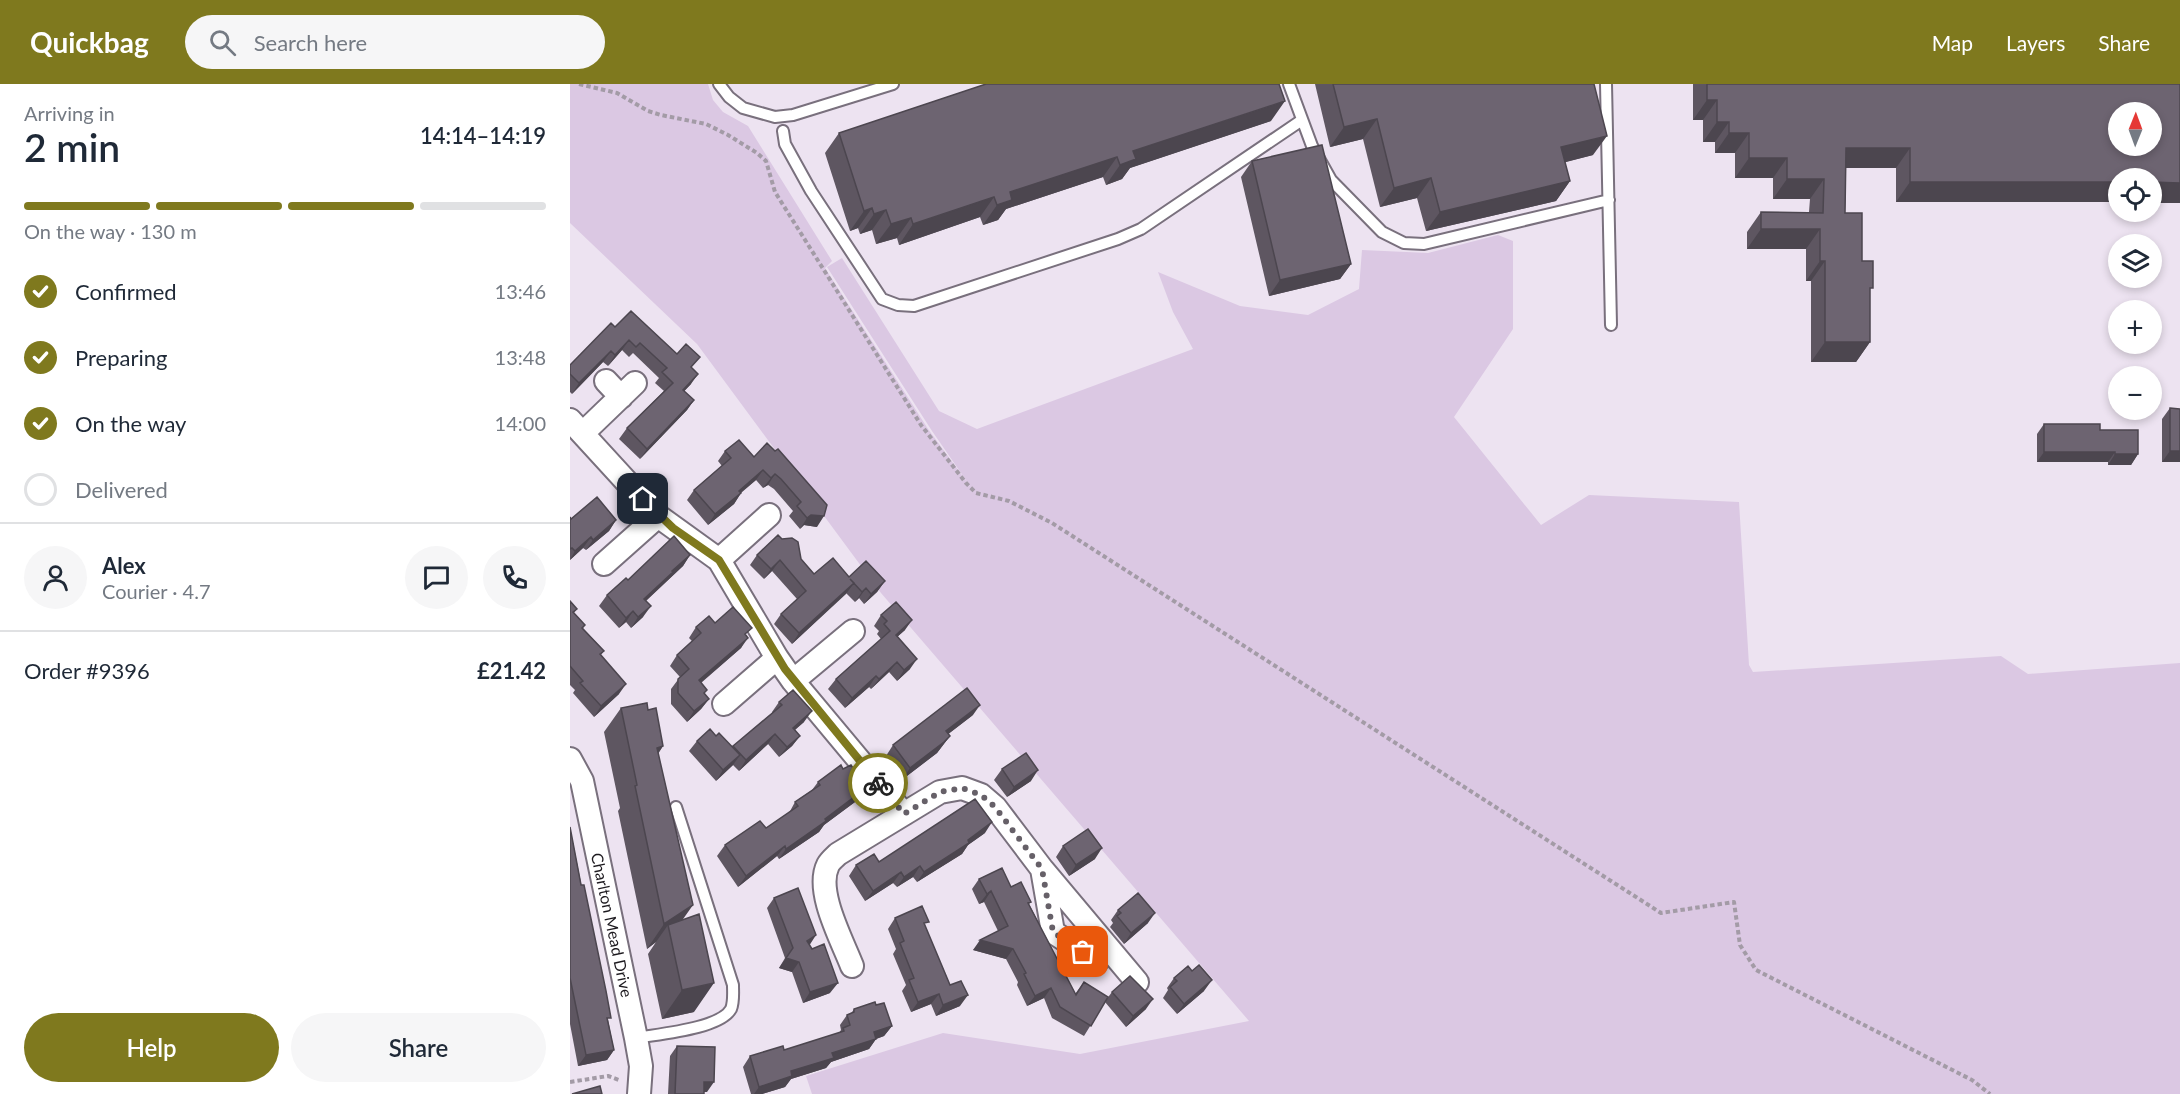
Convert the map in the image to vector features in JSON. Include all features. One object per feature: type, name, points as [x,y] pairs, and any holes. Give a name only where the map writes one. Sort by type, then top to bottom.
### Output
[{"type":"street","points":[[621,387],[576,426],[658,516],[719,560],[793,681],[904,814]]},
{"type":"street","points":[[618,560],[658,516]]},
{"type":"street","points":[[719,560],[764,525]]},
{"type":"street","points":[[793,681],[853,631]]},
{"type":"street","points":[[724,704],[777,658]]},
{"type":"street","name":"Charlton Mead Drive","points":[[570,759],[582,780],[636,1038],[641,1066],[639,1091]]},
{"type":"street","points":[[852,966],[826,900],[824,882],[828,865],[838,854],[940,792],[962,788],[981,795],[995,807],[1042,869],[1137,982]]},
{"type":"street","points":[[1042,869],[1053,932],[1097,961]]},
{"type":"lane","points":[[719,84],[729,97],[743,108],[775,117],[793,115],[893,84]]},
{"type":"lane","points":[[1289,84],[1312,146],[1331,180],[1382,232],[1404,243],[1424,244],[1609,200]]},
{"type":"lane","points":[[1606,84],[1611,325]]},
{"type":"lane","points":[[783,131],[785,144],[811,191],[882,299],[898,305],[914,306],[1118,239],[1141,229],[1302,120]]},
{"type":"lane","points":[[636,1038],[709,1025],[721,1020],[730,1009],[733,998],[733,986],[676,807]]},
{"type":"path","points":[[579,84],[617,93],[648,111],[706,124],[757,153],[766,161],[776,192],[921,425],[976,493],[1009,501],[1052,523],[1661,913],[1734,902],[1740,945],[1756,970],[1972,1080],[1990,1094]]},
{"type":"path","points":[[570,1082],[608,1076],[639,1091]]},
{"type":"shaded area","points":[[570,84],[708,84],[713,100],[723,112],[748,126],[832,261],[825,268],[928,429],[970,486],[827,267],[842,258],[939,411],[977,429],[1193,349],[1173,312],[1158,272],[1240,306],[1308,315],[1359,289],[1362,250],[1428,253],[1498,235],[1513,241],[1513,329],[1454,417],[1541,525],[1589,495],[1739,502],[1749,665],[1753,672],[2001,656],[2028,674],[2180,663],[2180,1094],[812,1094],[806,1076],[943,1033],[1080,1054],[1249,1021],[881,593],[697,344],[570,223]]},
{"type":"building","points":[[986,84],[1279,84],[1285,101],[1133,151],[1136,159],[1120,165],[1117,157],[1010,192],[1012,200],[997,205],[994,197],[913,224],[911,218],[891,224],[886,210],[874,214],[872,208],[864,211],[839,133]]},
{"type":"building","points":[[1333,84],[1594,84],[1607,136],[1561,147],[1570,181],[1440,212],[1431,178],[1394,188],[1377,119],[1344,127]]},
{"type":"building","points":[[1707,84],[2180,84],[2180,183],[2162,182],[2162,168],[2108,168],[2108,182],[1910,182],[1910,148],[1846,148],[1845,213],[1862,213],[1862,261],[1873,261],[1873,288],[1870,288],[1870,342],[1825,342],[1825,261],[1820,261],[1820,229],[1761,229],[1761,212],[1823,213],[1824,179],[1787,179],[1787,158],[1749,158],[1749,133],[1729,133],[1729,122],[1717,122],[1717,100],[1707,100]]},
{"type":"building","points":[[1322,145],[1351,264],[1280,280],[1252,161]]},
{"type":"building","points":[[631,311],[677,354],[686,344],[700,357],[691,367],[698,374],[683,390],[694,400],[647,449],[627,428],[673,383],[662,372],[667,368],[640,343],[636,347],[629,340],[615,355],[611,351],[579,383],[570,374],[570,365],[611,323],[615,327]]},
{"type":"building","points":[[2170,408],[2180,409],[2180,451],[2170,451]]},
{"type":"building","points":[[2044,424],[2100,424],[2100,430],[2138,430],[2138,454],[2044,452]]},
{"type":"building","points":[[739,440],[754,457],[767,443],[775,451],[778,449],[827,505],[824,516],[811,515],[807,518],[797,506],[801,502],[781,479],[775,474],[771,478],[763,470],[739,491],[741,493],[715,514],[694,490],[731,458],[725,451]]},
{"type":"building","points":[[597,497],[616,520],[593,540],[591,537],[575,551],[570,549],[570,517],[571,519]]},
{"type":"building","points":[[778,535],[782,539],[792,538],[798,542],[801,559],[814,574],[833,558],[849,577],[866,561],[885,581],[871,594],[866,588],[862,592],[854,583],[799,633],[781,614],[806,591],[780,560],[771,569],[757,555]]},
{"type":"building","points":[[674,536],[690,555],[644,599],[651,606],[638,617],[633,611],[626,618],[607,595],[626,578],[628,580]]},
{"type":"building","points":[[570,601],[577,609],[573,612],[585,625],[582,628],[604,651],[600,654],[626,684],[601,706],[580,683],[583,681],[570,666]]},
{"type":"building","points":[[896,602],[912,620],[896,635],[917,659],[904,670],[897,662],[879,679],[876,676],[852,698],[836,679],[890,631],[884,624],[887,621],[881,615]]},
{"type":"building","points":[[733,607],[752,628],[745,634],[748,638],[699,680],[707,690],[704,693],[709,699],[694,711],[678,693],[678,679],[689,669],[677,655],[701,633],[696,627],[709,616],[715,623]]},
{"type":"building","points":[[967,688],[980,705],[946,731],[950,736],[944,742],[910,768],[893,745]]},
{"type":"building","points":[[793,690],[812,711],[793,728],[800,736],[787,747],[775,734],[746,760],[733,746],[782,705],[779,702]]},
{"type":"building","points":[[647,703],[648,710],[656,708],[663,746],[657,748],[693,905],[664,924],[621,708]]},
{"type":"building","points":[[710,729],[716,736],[719,733],[740,755],[723,770],[697,741]]},
{"type":"building","points":[[1026,753],[1038,770],[1014,787],[1002,769]]},
{"type":"building","points":[[841,765],[843,769],[851,765],[865,786],[861,789],[862,791],[825,819],[826,821],[786,849],[785,846],[746,876],[725,845],[760,821],[766,828],[798,806],[795,802],[820,785],[818,782]]},
{"type":"building","points":[[975,799],[992,822],[968,840],[969,843],[924,872],[920,866],[904,877],[901,872],[873,891],[856,865],[874,854],[879,862]]},
{"type":"building","points":[[570,827],[606,991],[611,1018],[607,1018],[614,1050],[586,1055],[570,978]]},
{"type":"building","points":[[1088,829],[1102,848],[1076,865],[1063,846]]},
{"type":"building","points":[[1002,868],[1011,887],[1021,882],[1031,902],[1028,903],[1076,995],[1084,982],[1108,997],[1091,1026],[1060,1007],[1051,988],[1035,996],[1013,949],[980,940],[1008,926],[991,891],[987,894],[979,879]]},
{"type":"building","points":[[798,888],[816,935],[807,941],[812,949],[824,944],[838,983],[810,992],[799,962],[786,958],[793,948],[774,898]]},
{"type":"building","points":[[1138,893],[1155,913],[1131,933],[1117,916],[1121,913],[1118,910]]},
{"type":"building","points":[[922,906],[929,922],[924,923],[950,985],[961,981],[968,995],[943,1005],[939,994],[918,1002],[909,980],[914,978],[900,943],[904,941],[895,918]]},
{"type":"building","points":[[699,914],[714,983],[682,990],[668,925]]},
{"type":"building","points":[[1199,965],[1212,980],[1184,1004],[1170,987],[1177,981],[1174,978],[1188,966],[1192,971]]},
{"type":"building","points":[[1130,976],[1153,999],[1133,1016],[1112,992]]},
{"type":"building","points":[[875,1002],[876,1005],[884,1003],[892,1026],[874,1032],[876,1039],[832,1053],[834,1058],[791,1071],[792,1076],[759,1087],[750,1056],[783,1046],[784,1050],[844,1031],[843,1028],[850,1025],[847,1015],[854,1012],[854,1009]]},
{"type":"building","points":[[677,1046],[715,1047],[714,1082],[704,1082],[704,1094],[675,1094]]},
{"type":"building","points":[[600,1086],[602,1094],[572,1094]]},
{"type":"way so far","points":[[878,783],[904,814],[940,792],[962,788],[981,795],[995,807],[1042,869],[1053,932],[1083,952]]},
{"type":"route","points":[[643,499],[658,516],[719,560],[793,681],[878,783]]}]
